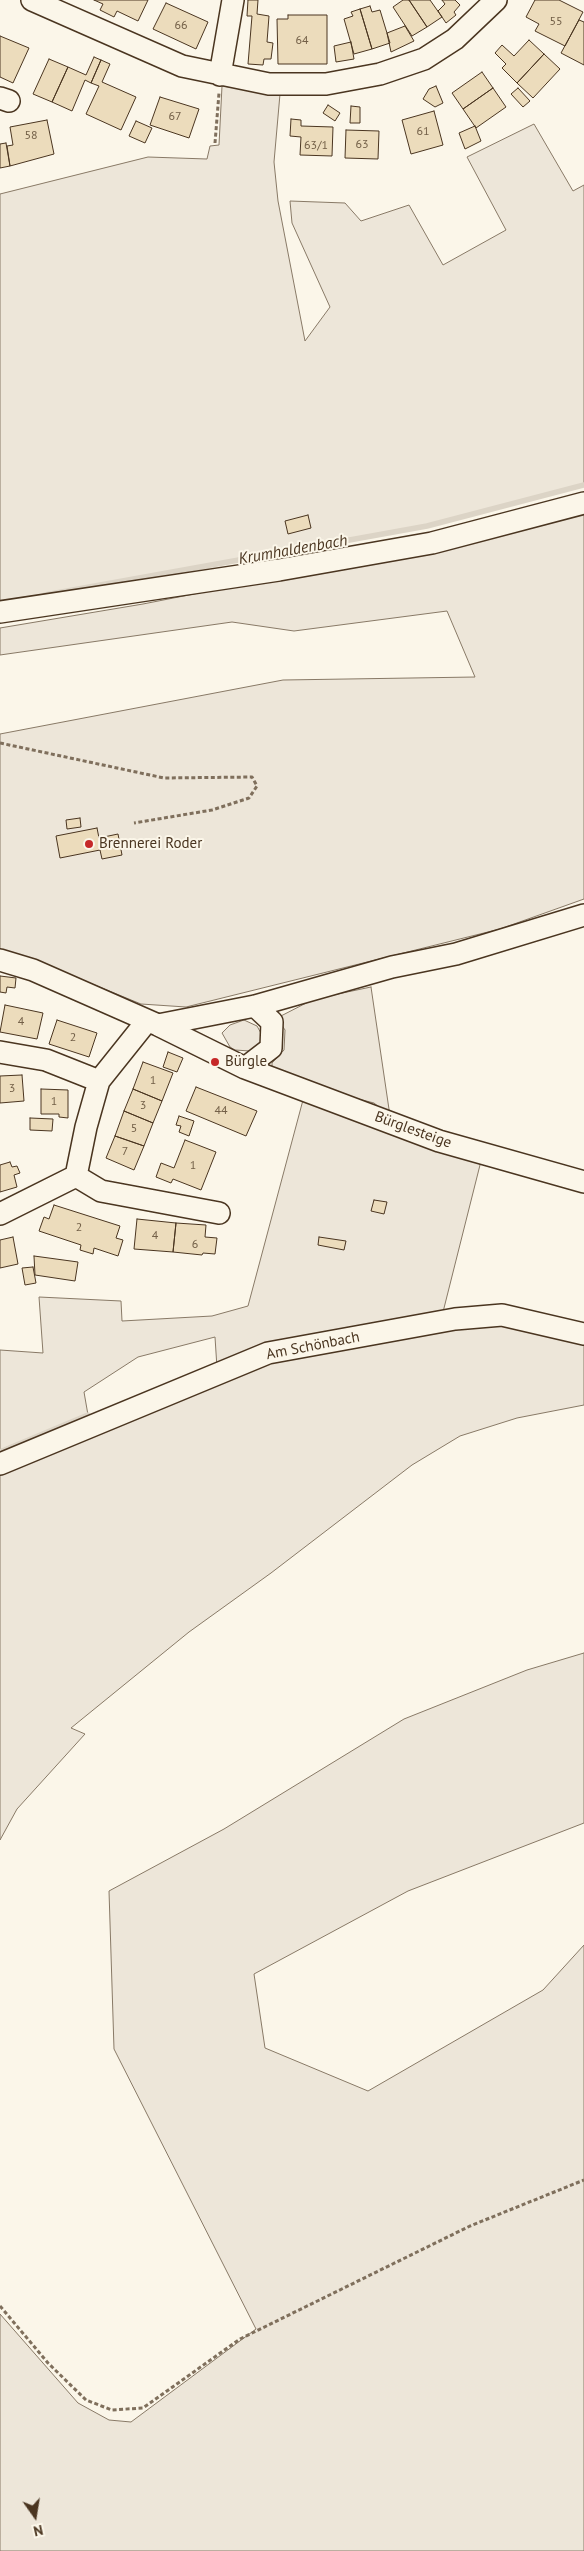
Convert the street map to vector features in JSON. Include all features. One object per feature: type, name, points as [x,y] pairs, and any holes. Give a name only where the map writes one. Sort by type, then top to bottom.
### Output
[{"type":"street","points":[[32,0],[182,66],[269,84],[316,84],[380,74],[424,59],[447,44],[494,5],[496,0]]},
{"type":"street","points":[[220,75],[233,0]]},
{"type":"street","points":[[0,612],[279,570],[432,543],[584,503]]},
{"type":"street","points":[[76,1176],[86,1127],[100,1081],[152,1023],[255,1006],[392,967],[456,954],[584,915]]},
{"type":"street","name":"Bürglesteige","points":[[0,960],[33,970],[152,1023],[245,1068],[439,1141],[584,1182]]},
{"type":"street","points":[[245,1068],[271,1048],[272,1022],[255,1006]]},
{"type":"street","points":[[0,1052],[46,1060],[100,1081]]},
{"type":"street","points":[[76,1176],[102,1192],[219,1213]]},
{"type":"street","points":[[0,1214],[76,1176]]},
{"type":"street","name":"Am Schönbach","points":[[0,1464],[268,1353],[455,1319],[502,1315],[584,1334]]},
{"type":"path","points":[[215,144],[220,75]]},
{"type":"path","points":[[0,743],[164,778],[252,777],[257,786],[249,798],[212,810],[134,823]]},
{"type":"path","points":[[0,2306],[48,2363],[86,2400],[112,2410],[143,2408],[240,2339],[470,2226],[577,2181],[584,2180]]},
{"type":"shaded area","points":[[222,86],[280,94],[274,162],[278,201],[305,341],[330,307],[292,223],[290,201],[345,203],[361,221],[409,205],[443,265],[506,230],[467,157],[534,124],[573,191],[584,185],[584,485],[427,526],[259,558],[0,602],[0,194],[148,157],[207,159],[210,146],[219,145]]},
{"type":"shaded area","points":[[584,511],[584,899],[500,929],[186,1007],[141,1004],[75,977],[0,952],[0,734],[283,680],[475,677],[447,611],[294,631],[232,622],[0,655],[0,628],[143,604],[275,578]]},
{"type":"shaded area","points":[[371,987],[390,1116],[374,1103],[335,1093],[272,1071],[272,1063],[284,1050],[285,1030],[277,1018],[314,999]]},
{"type":"shaded area","points":[[244,1020],[257,1026],[262,1035],[260,1045],[250,1051],[235,1050],[230,1047],[222,1033],[230,1025]]},
{"type":"shaded area","points":[[303,1100],[481,1161],[442,1316],[217,1368],[215,1337],[138,1357],[84,1392],[88,1415],[0,1450],[0,1350],[43,1353],[39,1297],[121,1301],[122,1321],[212,1316],[248,1306]]},
{"type":"shaded area","points":[[487,1323],[584,1341],[584,1405],[517,1418],[460,1436],[412,1465],[271,1573],[189,1632],[71,1728],[85,1734],[17,1809],[0,1840],[0,1470],[256,1366],[299,1354]]},
{"type":"shaded area","points":[[584,1653],[584,1823],[408,1891],[254,1974],[265,2048],[368,2091],[543,1990],[584,1945],[584,2551],[0,2551],[0,2314],[78,2403],[109,2420],[131,2422],[256,2329],[114,2049],[109,1891],[224,1829],[404,1719],[527,1670]]},
{"type":"building","points":[[94,0],[148,0],[138,21],[117,11],[114,17],[100,10],[103,4]]},
{"type":"building","points":[[248,0],[258,0],[257,14],[269,16],[267,42],[273,43],[271,59],[264,59],[263,65],[248,64],[252,16],[247,16]]},
{"type":"building","points":[[403,0],[409,0],[427,27],[412,36],[393,7]]},
{"type":"building","points":[[409,0],[430,0],[442,17],[427,27]]},
{"type":"building","points":[[442,0],[455,0],[460,5],[454,12],[456,15],[446,23],[438,11],[445,4]]},
{"type":"building","points":[[535,0],[559,0],[583,12],[565,46],[535,31],[539,24],[526,17]]},
{"type":"building","points":[[166,3],[208,22],[196,49],[153,29]]},
{"type":"building","points":[[370,6],[372,12],[380,10],[390,43],[372,49],[360,9]]},
{"type":"building","points":[[360,9],[372,49],[354,54],[344,19],[353,16],[351,12]]},
{"type":"building","points":[[288,15],[327,15],[327,64],[278,64],[277,19],[288,19]]},
{"type":"building","points":[[579,20],[584,22],[584,65],[561,53]]},
{"type":"building","points":[[405,26],[414,41],[391,52],[387,33]]},
{"type":"building","points":[[0,36],[29,48],[13,83],[0,77]]},
{"type":"building","points":[[529,40],[544,54],[517,83],[502,68],[506,64],[495,53],[502,45],[514,56]]},
{"type":"building","points":[[351,42],[354,59],[336,62],[334,46]]},
{"type":"building","points":[[544,54],[560,69],[533,98],[517,83]]},
{"type":"building","points":[[94,57],[101,60],[91,83],[85,80],[72,111],[52,102],[68,67],[86,75]]},
{"type":"building","points":[[49,59],[68,67],[52,102],[33,94]]},
{"type":"building","points":[[101,60],[110,64],[102,82],[136,97],[121,130],[86,114],[99,86],[91,83]]},
{"type":"building","points":[[482,72],[493,88],[463,109],[452,93]]},
{"type":"building","points":[[436,86],[443,103],[435,107],[423,99],[429,89]]},
{"type":"building","points":[[493,88],[506,107],[476,128],[463,109]]},
{"type":"building","points":[[518,88],[530,101],[523,107],[511,94]]},
{"type":"building","points":[[160,97],[199,109],[189,138],[150,125]]},
{"type":"building","points":[[328,105],[340,113],[335,121],[323,113]]},
{"type":"building","points":[[351,106],[360,107],[360,123],[350,123]]},
{"type":"building","points":[[434,111],[443,145],[411,154],[402,120]]},
{"type":"building","points":[[291,119],[301,120],[301,126],[333,127],[332,156],[300,155],[301,137],[290,136]]},
{"type":"building","points":[[47,120],[54,154],[10,166],[7,146],[13,145],[10,127]]},
{"type":"building","points":[[136,121],[152,128],[145,143],[129,136]]},
{"type":"building","points":[[475,126],[481,141],[465,149],[459,133]]},
{"type":"building","points":[[346,130],[379,131],[378,159],[345,158]]},
{"type":"building","points":[[6,143],[10,166],[0,168],[0,144]]},
{"type":"building","points":[[308,515],[311,528],[288,534],[285,521]]},
{"type":"building","points":[[80,818],[81,827],[67,829],[66,820]]},
{"type":"building","name":"Brennerei Roder","points":[[97,828],[99,838],[118,834],[122,855],[102,859],[100,850],[60,858],[56,836]]},
{"type":"building","points":[[0,976],[16,978],[15,988],[7,987],[6,993],[0,992]]},
{"type":"building","points":[[5,1005],[43,1013],[37,1039],[0,1032]]},
{"type":"building","points":[[57,1020],[97,1033],[89,1057],[49,1044]]},
{"type":"building","points":[[168,1052],[183,1058],[177,1072],[163,1067]]},
{"type":"building","points":[[143,1062],[173,1073],[162,1101],[133,1089]]},
{"type":"building","points":[[22,1075],[24,1101],[0,1103],[0,1076]]},
{"type":"building","points":[[196,1087],[257,1111],[246,1136],[186,1111]]},
{"type":"building","points":[[41,1089],[68,1090],[68,1118],[59,1117],[59,1114],[41,1114]]},
{"type":"building","points":[[133,1089],[162,1101],[153,1123],[124,1111]]},
{"type":"building","points":[[124,1111],[153,1123],[144,1146],[115,1136]]},
{"type":"building","points":[[179,1116],[194,1121],[189,1136],[179,1132],[181,1126],[176,1125]]},
{"type":"building","points":[[30,1118],[53,1119],[52,1131],[30,1130]]},
{"type":"building","points":[[115,1136],[144,1146],[134,1170],[106,1158]]},
{"type":"building","points":[[185,1140],[216,1152],[201,1190],[173,1179],[171,1183],[156,1177],[161,1163],[174,1168]]},
{"type":"building","points":[[10,1162],[12,1167],[17,1166],[20,1173],[14,1175],[17,1187],[0,1192],[0,1165]]},
{"type":"building","points":[[374,1200],[387,1202],[384,1214],[371,1211]]},
{"type":"building","points":[[54,1205],[120,1226],[116,1238],[123,1240],[118,1256],[94,1248],[93,1254],[80,1250],[81,1245],[39,1231],[44,1217],[49,1219]]},
{"type":"building","points":[[137,1219],[176,1223],[173,1252],[134,1249]]},
{"type":"building","points":[[176,1223],[206,1225],[205,1237],[217,1238],[215,1254],[203,1253],[202,1255],[173,1252]]},
{"type":"building","points":[[13,1237],[18,1264],[0,1268],[0,1240]]},
{"type":"building","points":[[319,1237],[346,1241],[344,1250],[318,1245]]},
{"type":"building","points":[[34,1256],[78,1262],[75,1281],[35,1275]]},
{"type":"building","points":[[33,1267],[36,1283],[25,1285],[22,1268]]},
{"type":"waterway","name":"Krumhaldenbach","points":[[45,595],[427,526],[584,485]]},
{"type":"waterway","points":[[0,1452],[88,1415]]},
{"type":"place","name":"Brennerei Roder","points":[[89,844]]},
{"type":"place","name":"Bürgle","points":[[215,1062]]}]
